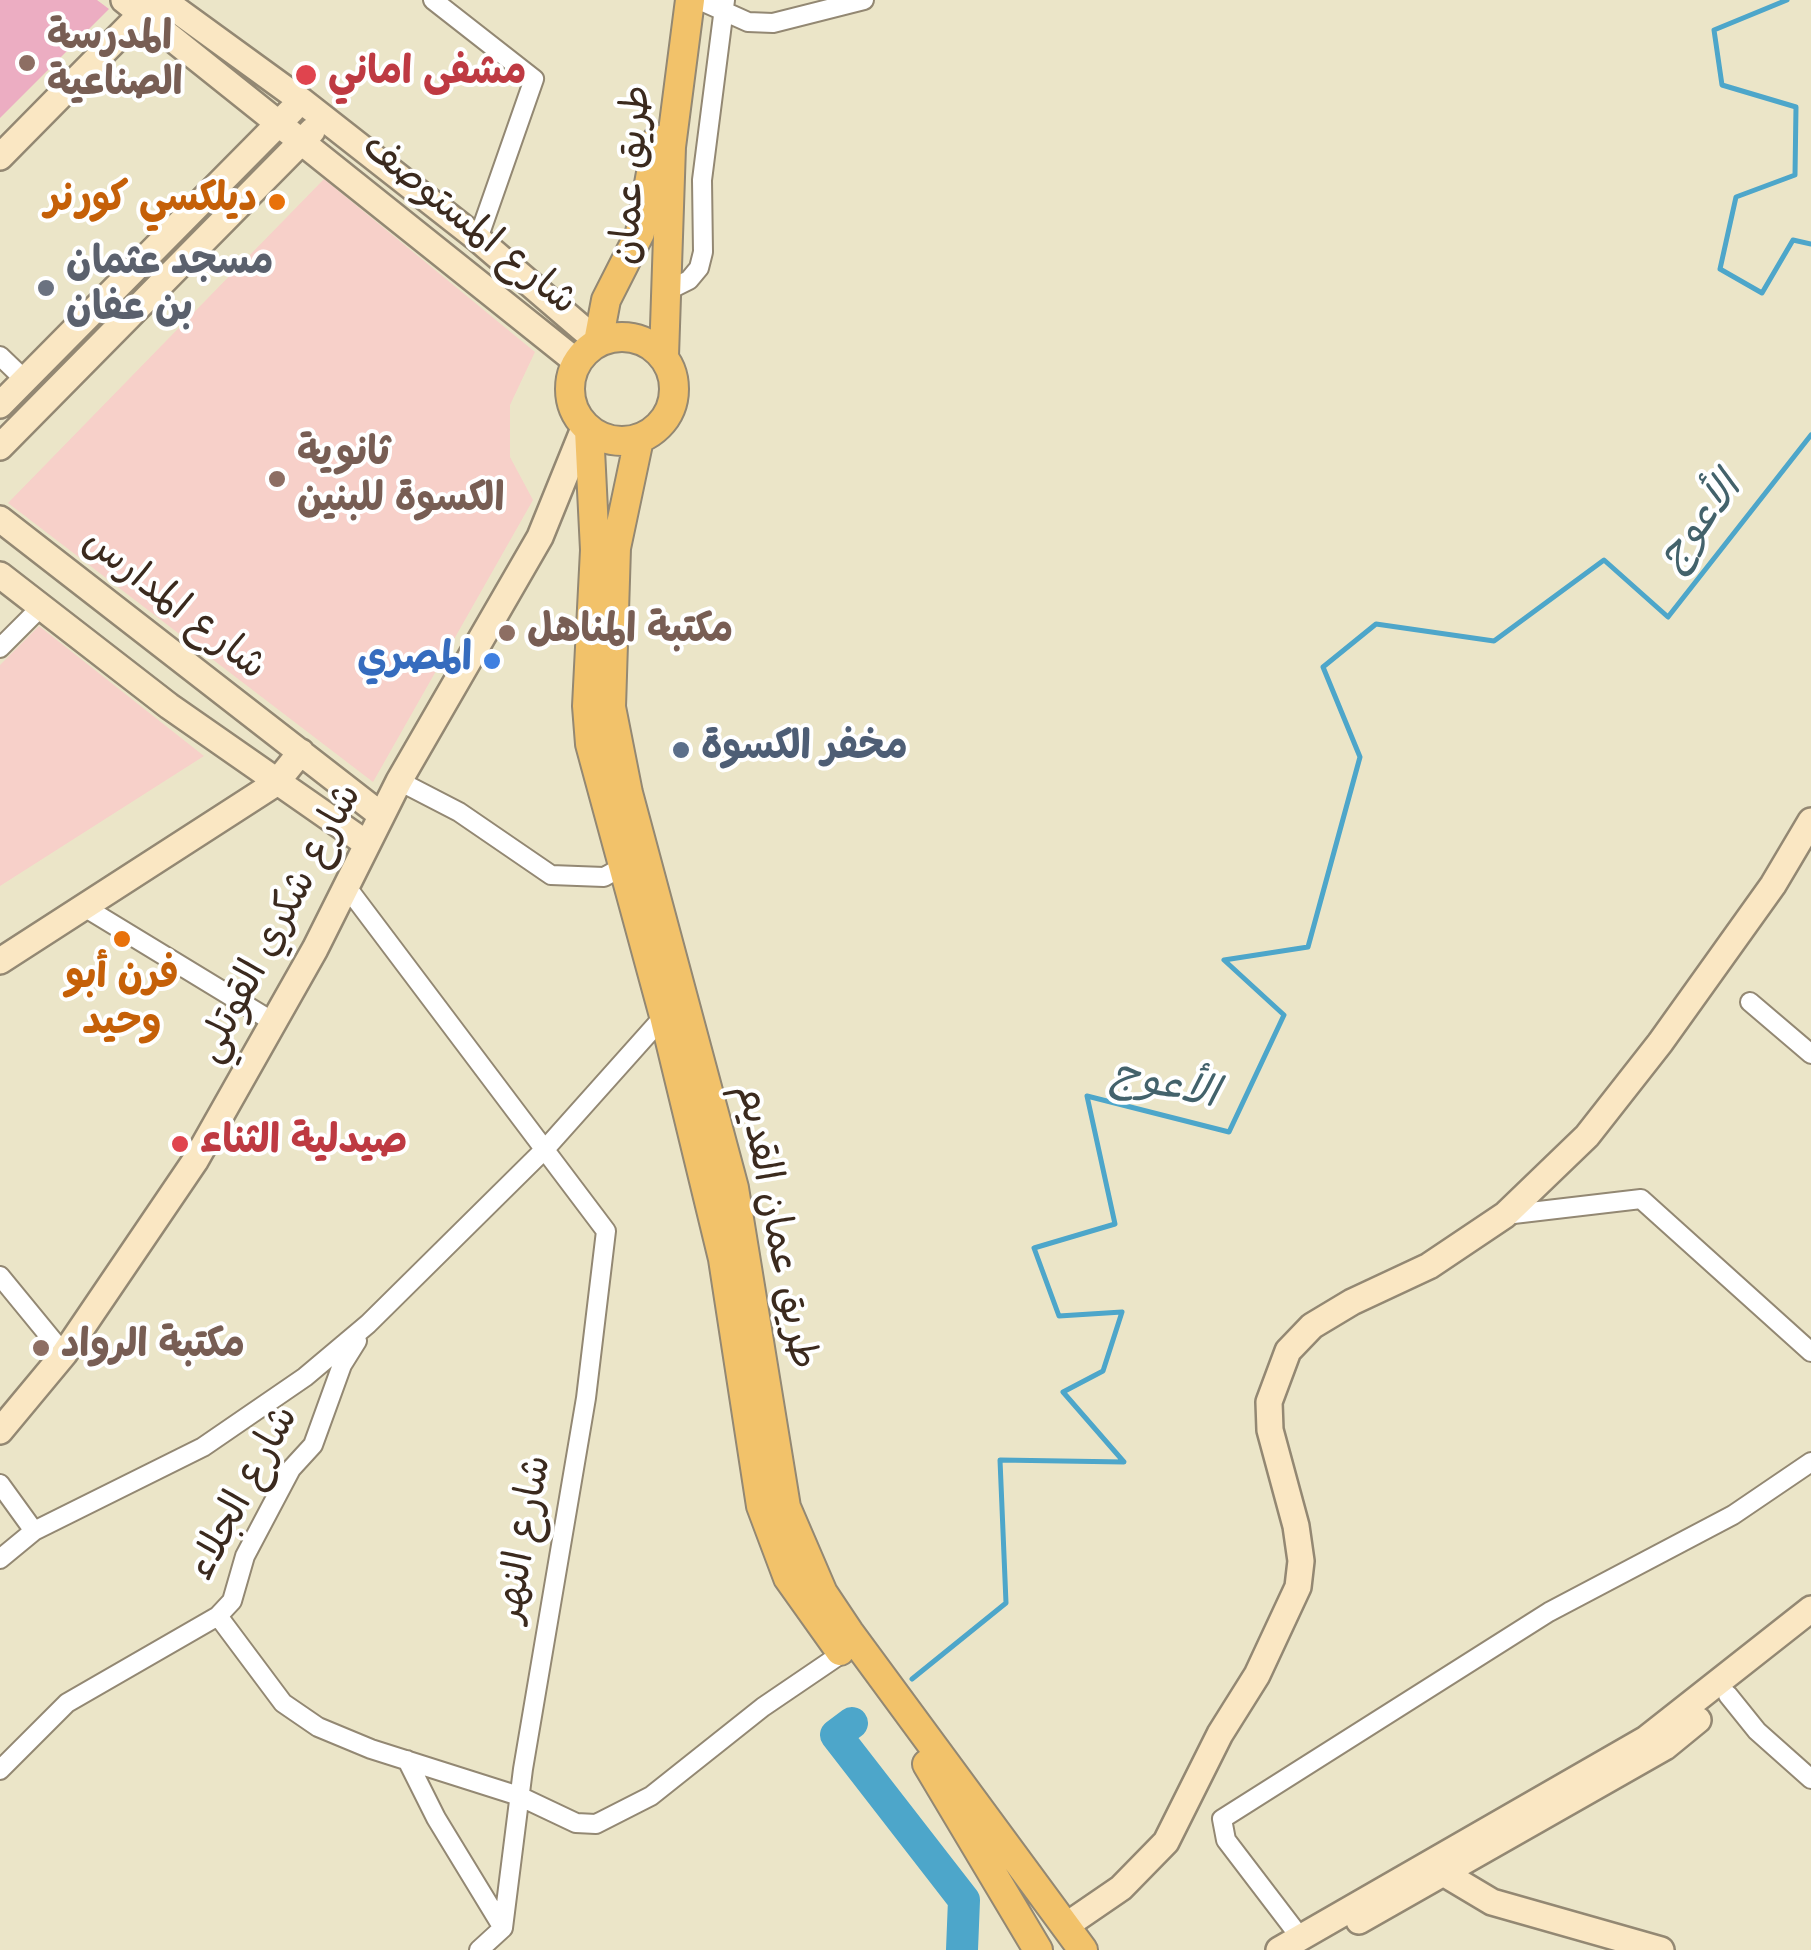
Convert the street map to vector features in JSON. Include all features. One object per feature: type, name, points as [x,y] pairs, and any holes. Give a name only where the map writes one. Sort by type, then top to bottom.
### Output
[{"type":"main road","name":"طريق عمان","points":[[598,342],[606,300],[640,233],[677,0]]},
{"type":"main road","name":"طريق عمان","points":[[664,356],[670,185],[690,0]]},
{"type":"main road","points":[[633,337],[664,356],[672,371],[673,404],[666,419],[638,439],[605,438],[587,428],[570,395],[577,362],[598,342],[633,337]]},
{"type":"main road","name":"طريق عمان القديم","points":[[587,428],[595,550],[587,706],[590,744],[664,1016],[723,1259],[760,1506],[788,1578],[841,1654],[922,1754],[1038,1950]]},
{"type":"main road","name":"طريق عمان القديم","points":[[638,439],[616,548],[611,707],[628,794],[734,1188],[786,1507],[823,1593],[849,1632],[1083,1950]]},
{"type":"street","name":"شارع المستوصف","points":[[163,0],[302,100],[322,120],[478,239],[598,342]]},
{"type":"street","points":[[433,0],[534,79],[478,239]]},
{"type":"street","points":[[699,0],[724,7],[748,22],[773,23],[864,0]]},
{"type":"street","name":"شارع المستوصف","points":[[140,5],[577,362]]},
{"type":"street","points":[[0,157],[140,5]]},
{"type":"street","points":[[667,291],[689,280],[699,268],[703,252],[701,192],[724,7]]},
{"type":"street","points":[[0,405],[302,100]]},
{"type":"street","points":[[0,447],[322,120]]},
{"type":"street","points":[[670,185],[701,192]]},
{"type":"street","points":[[0,356],[25,380]]},
{"type":"street","name":"شارع شكري القوتلي","points":[[0,1431],[64,1354],[195,1161],[275,1022],[399,781],[540,538],[587,428]]},
{"type":"street","name":"شارع المدارس","points":[[0,519],[381,815]]},
{"type":"street","name":"شارع المدارس","points":[[0,575],[276,783],[367,844]]},
{"type":"street","points":[[0,648],[40,608]]},
{"type":"street","points":[[0,961],[276,783],[301,752]]},
{"type":"street","points":[[399,781],[458,812],[551,875],[604,877],[622,868]]},
{"type":"street","points":[[1067,1925],[1121,1888],[1166,1842],[1220,1734],[1257,1675],[1298,1587],[1301,1562],[1296,1526],[1270,1430],[1275,1377],[1288,1351],[1312,1326],[1352,1302],[1429,1266],[1504,1215],[1586,1136],[1660,1043],[1773,885],[1811,821]]},
{"type":"street","name":"شارع النهر","points":[[346,886],[547,1147],[606,1232],[586,1398],[520,1796],[503,1928]]},
{"type":"street","points":[[86,908],[275,1022]]},
{"type":"street","points":[[1750,1002],[1811,1054]]},
{"type":"street","points":[[0,1559],[34,1531],[203,1448],[305,1377],[368,1324],[547,1147],[664,1016]]},
{"type":"street","points":[[1504,1215],[1641,1199],[1811,1352]]},
{"type":"street","points":[[0,1276],[64,1354]]},
{"type":"street","name":"شارع الجلاء","points":[[0,1770],[68,1703],[218,1616],[232,1600],[246,1556],[292,1469],[313,1445],[331,1406],[342,1365],[368,1324]]},
{"type":"street","points":[[1811,1462],[1733,1515],[1549,1612],[1222,1819],[1226,1840],[1295,1946],[1665,1747],[1811,1630]]},
{"type":"street","points":[[0,1484],[34,1531]]},
{"type":"street","points":[[1436,1869],[1646,1739],[1811,1609]]},
{"type":"street","points":[[218,1616],[284,1703],[318,1727],[520,1796],[576,1823],[596,1824],[620,1815],[841,1654]]},
{"type":"street","points":[[1728,1695],[1757,1731],[1811,1779]]},
{"type":"street","points":[[407,1760],[436,1818],[503,1928],[478,1950]]},
{"type":"street","points":[[1436,1869],[1492,1902],[1661,1950]]},
{"type":"shaded area","name":"ثانوية الكسوة للبنين","points":[[324,179],[535,352],[510,405],[510,457],[533,500],[373,782],[8,503]]},
{"type":"shaded area","points":[[39,626],[204,756],[0,886],[0,665]]},
{"type":"building","name":"المدرسة الصناعية","points":[[0,0],[97,0],[109,9],[0,118]]},
{"type":"waterway","name":"الأعوج","points":[[1787,0],[1714,30],[1722,85],[1796,107],[1795,175],[1736,197],[1720,269],[1762,293],[1793,240],[1811,244]]},
{"type":"waterway","name":"الأعوج","points":[[912,1679],[1006,1603],[1000,1460],[1124,1462],[1063,1392],[1103,1371],[1122,1312],[1059,1316],[1034,1248],[1115,1224],[1087,1096],[1229,1132],[1284,1015],[1224,960],[1308,947],[1360,757],[1323,667],[1376,624],[1494,641],[1604,560],[1668,617],[1811,435]]},
{"type":"waterway","points":[[852,1723],[836,1735],[964,1900],[962,1950]]},
{"type":"place","name":"المدرسة الصناعية","points":[[27,63]]},
{"type":"place","name":"مشفى اماني","points":[[306,75]]},
{"type":"place","name":"ديلكسي كورنر","points":[[277,202]]},
{"type":"place","name":"مسجد عثمان بن عفان","points":[[46,288]]},
{"type":"place","name":"ثانوية الكسوة للبنين","points":[[277,479]]},
{"type":"place","name":"مكتبة المناهل","points":[[507,633]]},
{"type":"place","name":"المصري","points":[[492,661]]},
{"type":"place","name":"مخفر الكسوة","points":[[681,750]]},
{"type":"place","name":"فرن أبو وحيد","points":[[122,939]]},
{"type":"place","name":"صيدلية الثناء","points":[[180,1144]]},
{"type":"place","name":"مكتبة الرواد","points":[[41,1348]]}]
